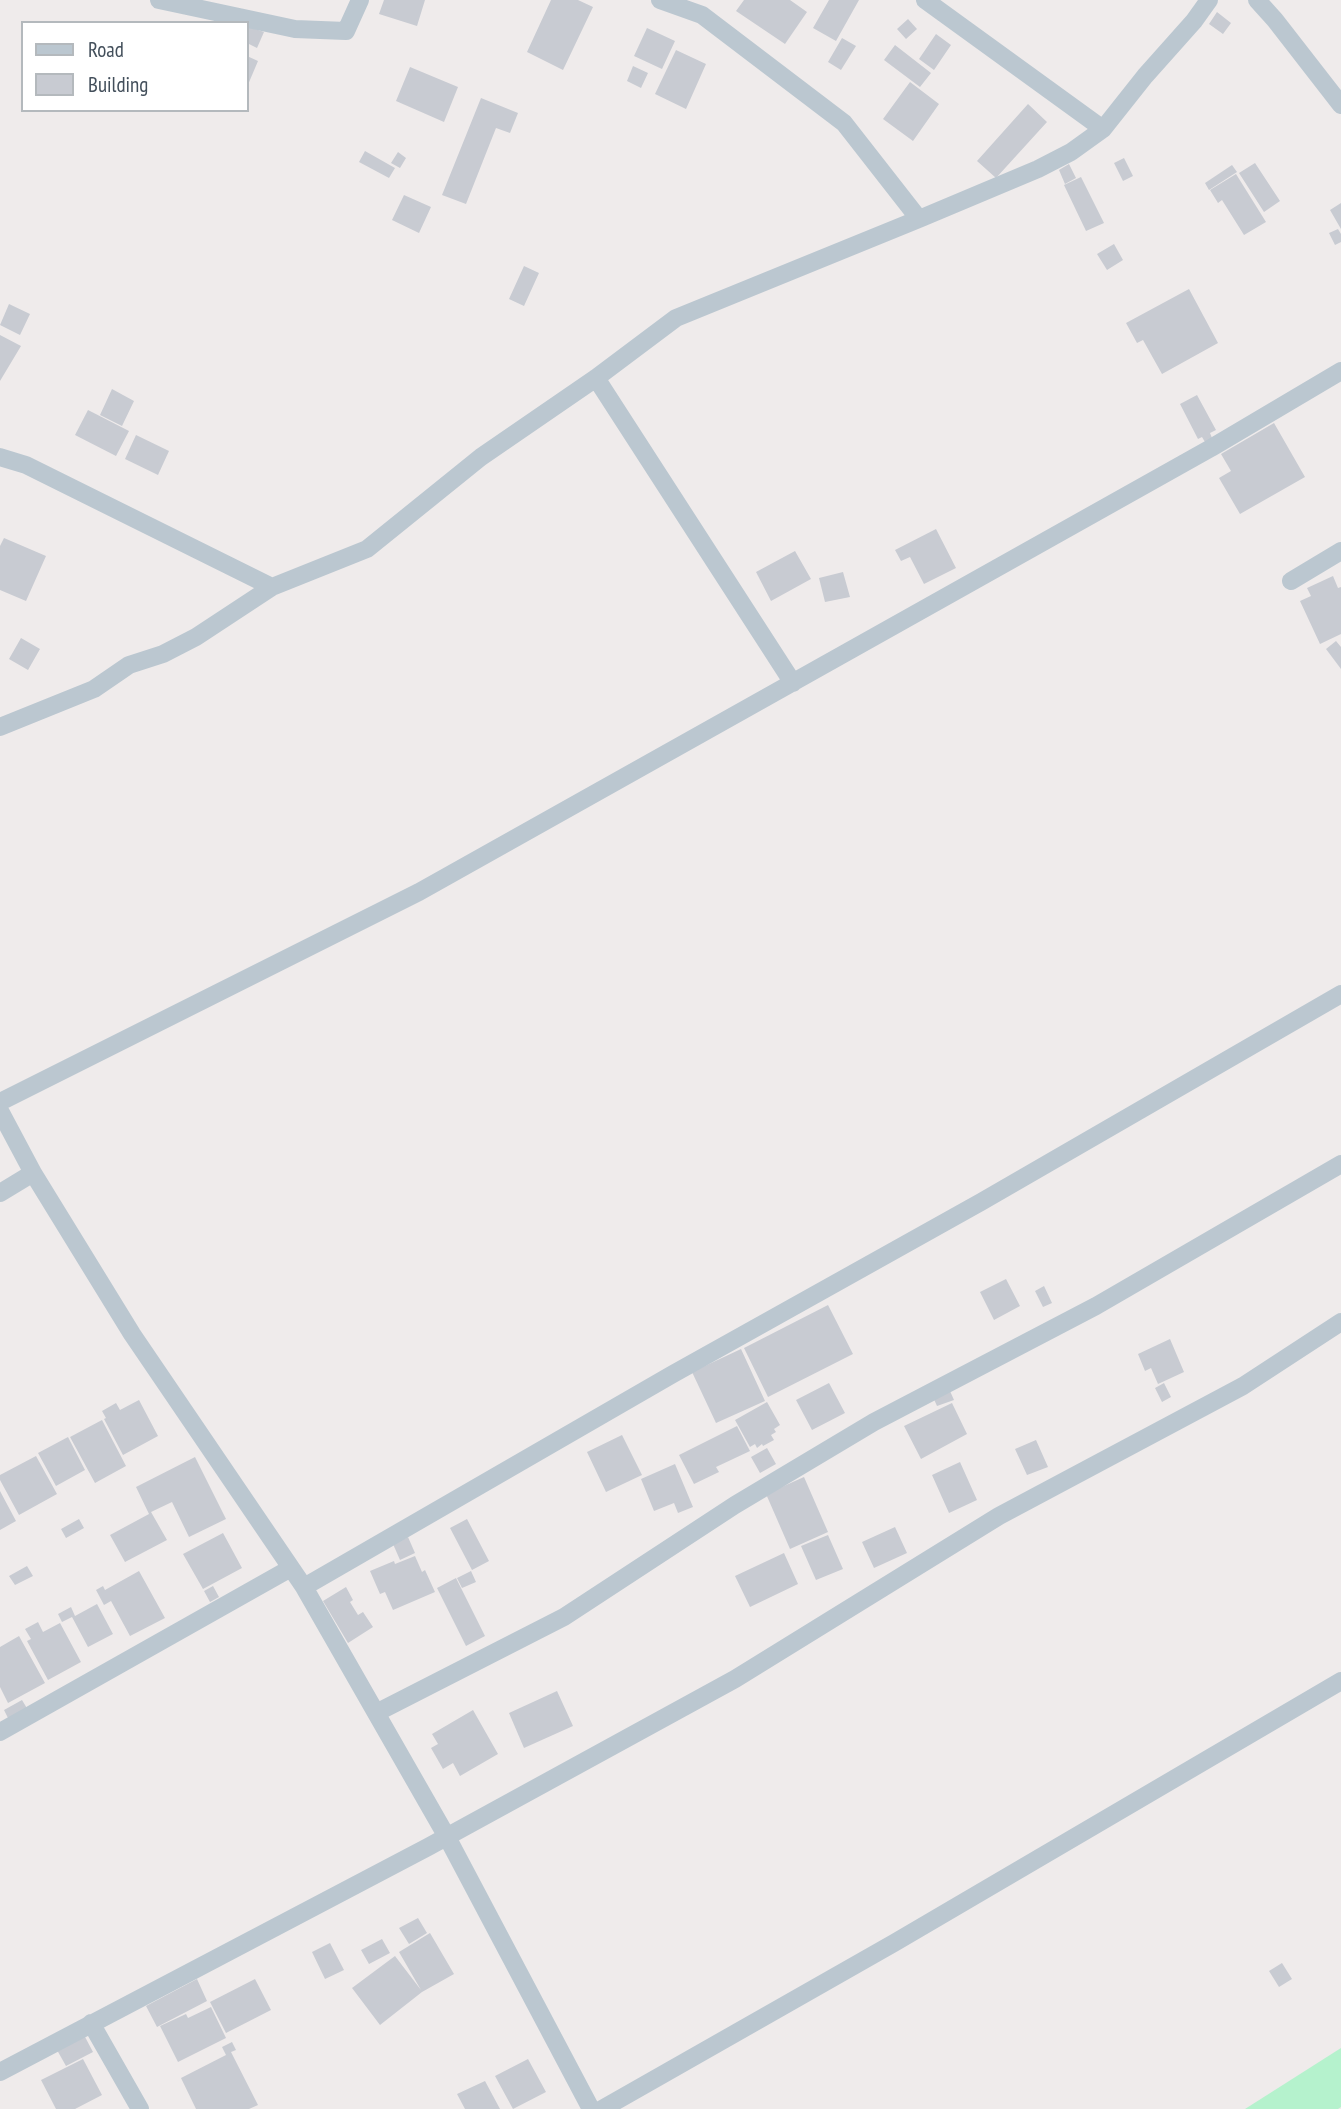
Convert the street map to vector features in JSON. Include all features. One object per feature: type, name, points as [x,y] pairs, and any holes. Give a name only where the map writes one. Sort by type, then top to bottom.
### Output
[{"type":"street","points":[[159,0],[295,29],[346,31],[360,0]]},
{"type":"street","points":[[660,0],[702,15],[844,124],[919,219]]},
{"type":"street","points":[[925,0],[1102,129]]},
{"type":"street","points":[[0,727],[93,689],[130,665],[174,649],[196,637],[272,587],[367,548],[481,457],[596,378],[676,318],[1038,169],[1070,152],[1102,129],[1209,0]]},
{"type":"street","points":[[1257,0],[1341,105]]},
{"type":"street","points":[[0,1102],[419,892],[1211,448],[1341,372]]},
{"type":"street","points":[[596,378],[793,683]]},
{"type":"street","points":[[0,457],[26,465],[272,587]]},
{"type":"street","points":[[1292,581],[1341,551]]},
{"type":"street","points":[[304,1587],[1341,994]]},
{"type":"street","points":[[0,1111],[33,1173],[132,1334],[304,1587],[447,1837],[591,2109]]},
{"type":"street","points":[[376,1713],[564,1617],[735,1505],[874,1422],[1096,1306],[1341,1164]]},
{"type":"street","points":[[0,1192],[33,1173]]},
{"type":"street","points":[[0,2072],[447,1837],[735,1679],[999,1516],[1243,1386],[1341,1322]]},
{"type":"street","points":[[0,1732],[291,1568]]},
{"type":"street","points":[[603,2109],[906,1936],[1341,1681]]},
{"type":"street","points":[[91,2023],[139,2109]]},
{"type":"green space","points":[[1341,2048],[1341,2107],[1338,2109],[1245,2109]]},
{"type":"building","points":[[384,0],[425,0],[417,26],[379,14]]},
{"type":"building","points":[[551,0],[578,0],[593,7],[563,70],[527,52]]},
{"type":"building","points":[[744,0],[790,0],[807,12],[785,44],[736,11]]},
{"type":"building","points":[[829,0],[859,0],[836,41],[813,28]]},
{"type":"building","points":[[1217,12],[1231,23],[1223,34],[1209,24]]},
{"type":"building","points":[[908,19],[917,29],[906,39],[897,29]]},
{"type":"building","points":[[248,26],[264,32],[257,48],[248,44]]},
{"type":"building","points":[[647,28],[675,41],[662,69],[634,56]]},
{"type":"building","points":[[936,34],[951,45],[934,70],[919,59]]},
{"type":"building","points":[[842,38],[856,46],[841,70],[828,62]]},
{"type":"building","points":[[895,45],[931,73],[920,87],[884,60]]},
{"type":"building","points":[[676,50],[706,64],[686,109],[655,94]]},
{"type":"building","points":[[248,56],[258,61],[248,85]]},
{"type":"building","points":[[633,66],[648,73],[641,88],[627,81]]},
{"type":"building","points":[[410,67],[458,87],[444,122],[396,101]]},
{"type":"building","points":[[910,82],[939,104],[913,141],[883,119]]},
{"type":"building","points":[[481,98],[518,113],[510,133],[496,128],[466,204],[442,195]]},
{"type":"building","points":[[1028,104],[1047,122],[996,178],[977,161]]},
{"type":"building","points":[[365,151],[395,168],[389,178],[359,162]]},
{"type":"building","points":[[398,152],[406,158],[400,168],[391,163]]},
{"type":"building","points":[[1124,158],[1133,176],[1123,181],[1114,163]]},
{"type":"building","points":[[1255,163],[1280,201],[1264,212],[1239,173]]},
{"type":"building","points":[[1069,164],[1076,178],[1065,184],[1059,170]]},
{"type":"building","points":[[1232,165],[1237,172],[1209,190],[1205,183]]},
{"type":"building","points":[[1236,174],[1266,222],[1244,235],[1222,200],[1218,203],[1210,190]]},
{"type":"building","points":[[1081,177],[1104,223],[1086,231],[1064,185]]},
{"type":"building","points":[[404,195],[431,207],[419,233],[392,220]]},
{"type":"building","points":[[1341,203],[1341,229],[1330,210]]},
{"type":"building","points":[[1338,229],[1341,242],[1335,245],[1329,233]]},
{"type":"building","points":[[1114,244],[1123,260],[1107,270],[1097,254]]},
{"type":"building","points":[[524,266],[539,273],[524,306],[509,299]]},
{"type":"building","points":[[1189,289],[1218,343],[1162,374],[1143,340],[1137,343],[1126,323]]},
{"type":"building","points":[[9,304],[30,314],[20,335],[0,325]]},
{"type":"building","points":[[0,335],[21,346],[0,381]]},
{"type":"building","points":[[112,389],[134,401],[122,426],[100,415]]},
{"type":"building","points":[[1197,395],[1216,430],[1210,433],[1212,438],[1205,442],[1202,437],[1198,439],[1180,404]]},
{"type":"building","points":[[88,410],[129,431],[116,456],[75,435]]},
{"type":"building","points":[[1274,423],[1305,477],[1240,514],[1219,478],[1231,471],[1221,454]]},
{"type":"building","points":[[136,435],[169,451],[158,475],[125,459]]},
{"type":"building","points":[[936,529],[956,568],[924,584],[910,557],[901,561],[895,550]]},
{"type":"building","points":[[4,538],[46,556],[26,601],[0,590],[0,546]]},
{"type":"building","points":[[795,551],[811,579],[771,601],[756,572]]},
{"type":"building","points":[[843,572],[850,597],[825,602],[819,578]]},
{"type":"building","points":[[1333,576],[1338,588],[1341,587],[1341,634],[1320,644],[1300,601],[1311,596],[1307,588]]},
{"type":"building","points":[[21,638],[40,649],[28,670],[9,659]]},
{"type":"building","points":[[1336,641],[1341,647],[1341,669],[1326,649]]},
{"type":"building","points":[[1006,1279],[1020,1306],[994,1320],[980,1292]]},
{"type":"building","points":[[1044,1286],[1052,1303],[1043,1307],[1035,1291]]},
{"type":"building","points":[[828,1305],[853,1354],[768,1397],[744,1348]]},
{"type":"building","points":[[1170,1339],[1184,1372],[1158,1384],[1151,1368],[1145,1371],[1138,1354]]},
{"type":"building","points":[[741,1349],[765,1401],[716,1423],[692,1372]]},
{"type":"building","points":[[829,1383],[845,1413],[812,1430],[796,1400]]},
{"type":"building","points":[[1164,1383],[1171,1397],[1162,1402],[1155,1388]]},
{"type":"building","points":[[950,1391],[954,1400],[937,1406],[933,1397]]},
{"type":"building","points":[[139,1400],[158,1436],[123,1455],[102,1411],[116,1403],[120,1410]]},
{"type":"building","points":[[767,1402],[780,1425],[771,1435],[774,1440],[757,1448],[755,1444],[750,1447],[735,1420]]},
{"type":"building","points":[[952,1403],[967,1434],[921,1459],[904,1426]]},
{"type":"building","points":[[102,1420],[126,1466],[95,1483],[70,1437]]},
{"type":"building","points":[[737,1426],[750,1451],[716,1467],[719,1472],[694,1484],[679,1455]]},
{"type":"building","points":[[622,1435],[642,1475],[606,1492],[587,1452]]},
{"type":"building","points":[[68,1437],[85,1470],[56,1486],[38,1453]]},
{"type":"building","points":[[1036,1440],[1048,1467],[1027,1475],[1015,1449]]},
{"type":"building","points":[[767,1448],[776,1464],[760,1473],[751,1457]]},
{"type":"building","points":[[36,1456],[57,1494],[19,1515],[0,1480],[0,1475]]},
{"type":"building","points":[[195,1457],[226,1519],[189,1537],[172,1502],[151,1512],[167,1540],[125,1562],[110,1535],[149,1514],[136,1487]]},
{"type":"building","points":[[960,1462],[977,1500],[949,1513],[932,1475]]},
{"type":"building","points":[[675,1464],[693,1507],[678,1513],[674,1503],[654,1511],[641,1479]]},
{"type":"building","points":[[804,1477],[828,1532],[790,1549],[766,1494]]},
{"type":"building","points":[[0,1491],[16,1521],[0,1530]]},
{"type":"building","points":[[79,1519],[84,1528],[66,1538],[61,1529]]},
{"type":"building","points":[[467,1519],[489,1561],[472,1570],[450,1528]]},
{"type":"building","points":[[895,1527],[907,1553],[874,1568],[862,1542]]},
{"type":"building","points":[[223,1533],[242,1568],[203,1589],[183,1554]]},
{"type":"building","points":[[828,1535],[843,1569],[816,1580],[801,1546]]},
{"type":"building","points":[[408,1537],[415,1553],[400,1560],[393,1544]]},
{"type":"building","points":[[784,1553],[798,1584],[750,1607],[735,1576]]},
{"type":"building","points":[[415,1556],[435,1592],[393,1610],[385,1592],[380,1594],[370,1571]]},
{"type":"building","points":[[27,1566],[33,1576],[15,1585],[9,1576]]},
{"type":"building","points":[[139,1571],[165,1618],[130,1636],[111,1601],[104,1605],[96,1590],[103,1586],[105,1590]]},
{"type":"building","points":[[471,1571],[476,1582],[462,1588],[457,1578]]},
{"type":"building","points":[[456,1578],[485,1636],[466,1646],[437,1588]]},
{"type":"building","points":[[213,1586],[219,1597],[210,1602],[204,1591]]},
{"type":"building","points":[[346,1587],[353,1600],[350,1602],[358,1615],[363,1612],[373,1627],[348,1643],[323,1601]]},
{"type":"building","points":[[97,1604],[113,1634],[88,1647],[72,1617],[62,1622],[58,1614],[71,1607],[75,1616]]},
{"type":"building","points":[[38,1622],[43,1632],[60,1623],[81,1662],[48,1680],[27,1641],[31,1639],[25,1629]]},
{"type":"building","points":[[19,1636],[45,1683],[8,1703],[0,1687],[0,1647]]},
{"type":"building","points":[[557,1691],[573,1726],[524,1748],[509,1713]]},
{"type":"building","points":[[22,1700],[28,1710],[9,1720],[4,1710]]},
{"type":"building","points":[[473,1710],[498,1754],[460,1776],[453,1763],[443,1769],[431,1748],[438,1744],[432,1734]]},
{"type":"building","points":[[418,1918],[427,1933],[409,1944],[399,1928]]},
{"type":"building","points":[[430,1933],[454,1974],[422,1992],[380,2025],[352,1988],[395,1956],[421,1990],[399,1952]]},
{"type":"building","points":[[382,1939],[390,1953],[369,1964],[361,1950]]},
{"type":"building","points":[[330,1943],[344,1970],[325,1979],[312,1952]]},
{"type":"building","points":[[1282,1963],[1292,1979],[1279,1987],[1269,1971]]},
{"type":"building","points":[[197,1979],[207,2001],[157,2027],[146,2006]]},
{"type":"building","points":[[255,1979],[271,2010],[226,2033],[210,2002]]},
{"type":"building","points":[[211,2007],[226,2038],[178,2062],[160,2026],[186,2014],[188,2018]]},
{"type":"building","points":[[84,2035],[93,2052],[66,2066],[57,2050]]},
{"type":"building","points":[[232,2042],[236,2050],[231,2052],[258,2105],[249,2109],[196,2109],[181,2078],[226,2055],[222,2047]]},
{"type":"building","points":[[83,2059],[102,2095],[75,2109],[56,2109],[41,2080]]},
{"type":"building","points":[[528,2059],[546,2092],[513,2109],[495,2076]]},
{"type":"building","points":[[485,2081],[500,2109],[465,2109],[457,2094]]}]
